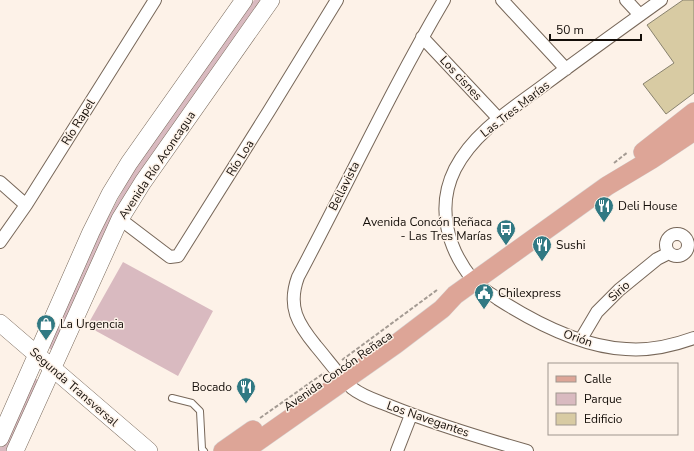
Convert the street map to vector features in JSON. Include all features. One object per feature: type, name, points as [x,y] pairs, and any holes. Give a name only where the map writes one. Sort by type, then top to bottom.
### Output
[{"type":"main road","name":"Avenida Concón Reñaca","points":[[607,186],[645,151],[694,112]]},
{"type":"main road","name":"Avenida Concón Reñaca","points":[[222,451],[401,340],[442,309],[455,295],[607,186],[652,159],[694,131]]},
{"type":"main road","name":"Avenida Concón Reñaca","points":[[244,451],[341,376]]},
{"type":"street","name":"Río Rapel","points":[[0,242],[26,205],[155,0]]},
{"type":"street","name":"Avenida Río Aconcagua","points":[[0,438],[91,232],[110,194],[129,163],[244,0]]},
{"type":"street","name":"Avenida Río Aconcagua","points":[[15,451],[120,220],[142,182],[271,0]]},
{"type":"street","name":"Río Loa","points":[[120,220],[170,257],[178,256],[337,0]]},
{"type":"street","name":"Bellavista","points":[[341,376],[302,329],[298,321],[293,302],[295,285],[382,113],[422,37],[444,0]]},
{"type":"street","points":[[502,0],[566,68]]},
{"type":"street","points":[[626,0],[640,15]]},
{"type":"street","name":"Las Tres Marías","points":[[474,282],[460,262],[449,239],[446,226],[445,202],[451,179],[462,158],[477,139],[500,119],[566,68],[661,0]]},
{"type":"street","name":"Los cisnes","points":[[422,37],[500,119]]},
{"type":"street","points":[[0,182],[26,205]]},
{"type":"street","name":"Sirio","points":[[581,339],[597,312],[619,290],[657,259],[669,253]]},
{"type":"street","name":"Orión","points":[[474,282],[526,315],[556,330],[610,347],[640,350],[670,346],[694,338]]},
{"type":"street","name":"Segunda Transversal","points":[[0,322],[149,451]]},
{"type":"street","name":"Los Navegantes","points":[[341,376],[352,388],[362,395],[411,415],[491,446],[527,451]]},
{"type":"street","points":[[397,451],[411,415]]},
{"type":"lane","points":[[172,398],[192,403],[200,411],[202,449],[204,451]]},
{"type":"green space","points":[[254,0],[261,0],[135,179],[54,354],[48,346],[97,238],[133,171]]},
{"type":"green space","points":[[123,262],[213,311],[178,376],[87,326]]},
{"type":"green space","points":[[35,377],[39,383],[8,451],[0,451],[0,447],[15,413]]},
{"type":"building","points":[[683,0],[694,0],[694,93],[666,114],[643,84],[674,63],[647,25]]},
{"type":"place","name":"Deli House","points":[[604,223]]},
{"type":"place","name":"Avenida Concón Reñaca - Las Tres Marías","points":[[506,246]]},
{"type":"place","name":"Sushi","points":[[542,262]]},
{"type":"place","name":"Chilexpress","points":[[484,310]]},
{"type":"place","name":"La Urgencia","points":[[46,341]]},
{"type":"place","name":"Bocado","points":[[246,404]]}]
